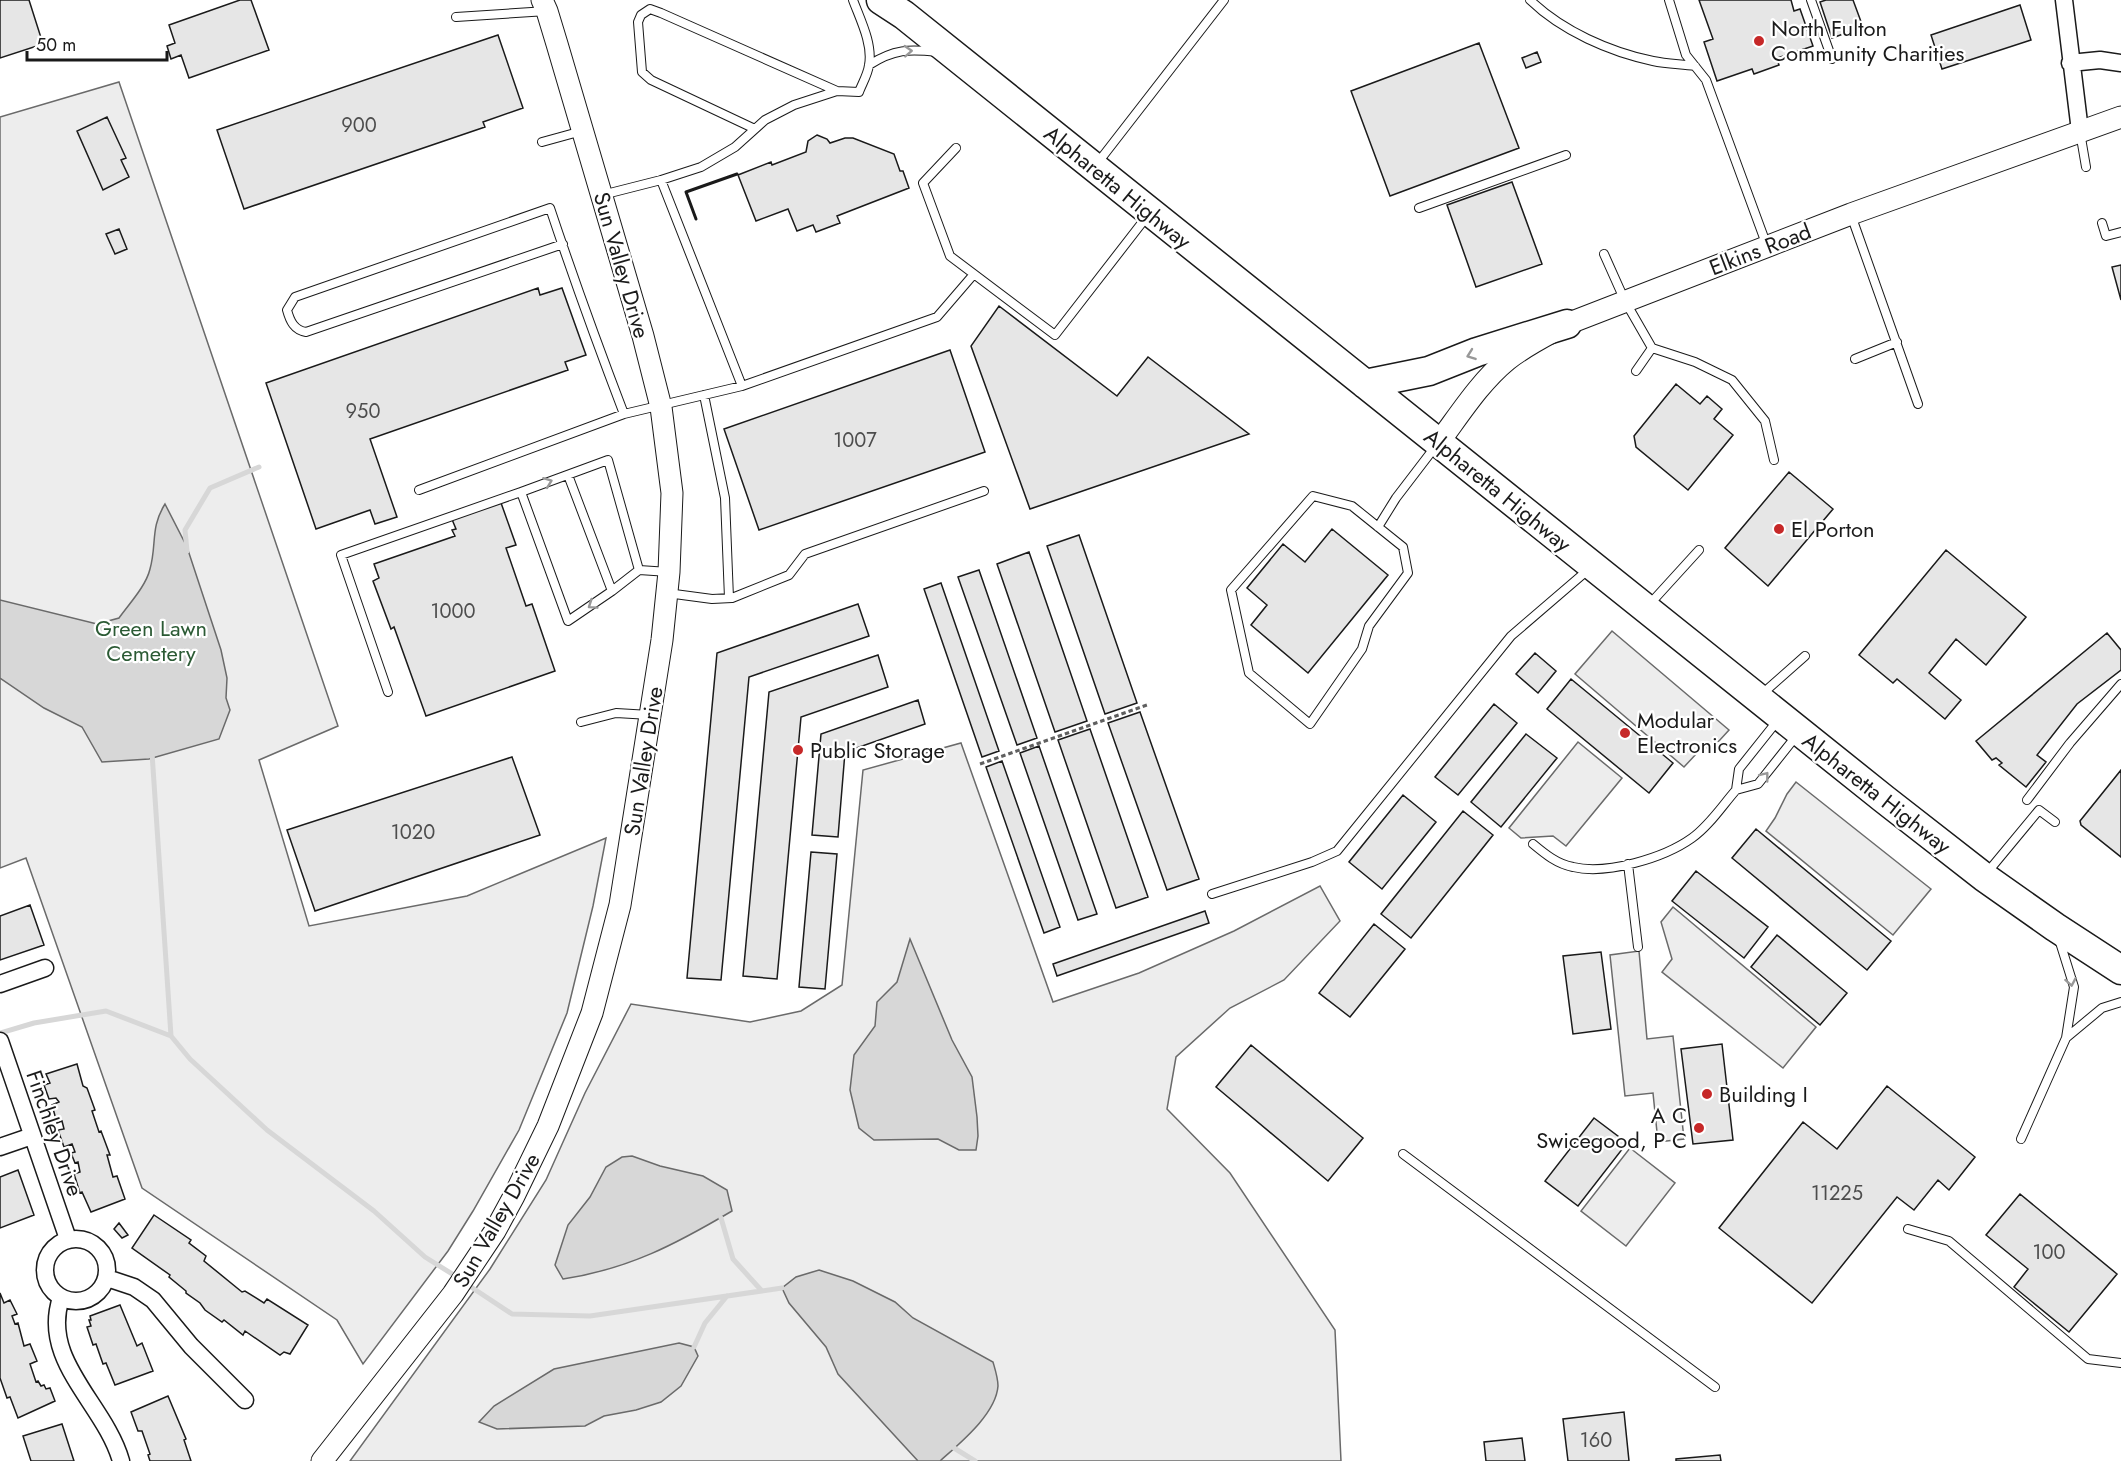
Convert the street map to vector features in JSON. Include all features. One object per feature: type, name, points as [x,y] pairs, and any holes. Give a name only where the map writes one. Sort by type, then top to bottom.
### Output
[{"type":"highway","name":"Alpharetta Highway","points":[[881,0],[951,53],[1439,442],[1789,725],[1984,877],[2121,970]]},
{"type":"highway","points":[[1365,384],[1429,371],[1477,352],[1567,324]]},
{"type":"street","points":[[2064,0],[2080,131]]},
{"type":"street","name":"Sun Valley Drive","points":[[326,1457],[473,1266],[514,1196],[548,1126],[591,1013],[620,905],[650,715],[668,583],[672,493],[661,406],[547,4]]},
{"type":"street","points":[[2070,63],[2100,60],[2121,63]]},
{"type":"street","name":"Elkins Road","points":[[1439,442],[1483,384],[1507,360],[1532,342],[1567,324],[1851,214],[2121,117]]},
{"type":"street","points":[[0,984],[45,968]]},
{"type":"street","name":"Finchley Drive","points":[[0,1041],[68,1239]]},
{"type":"street","points":[[0,1147],[32,1136]]},
{"type":"street","points":[[68,1239],[87,1240],[102,1251],[106,1259],[106,1278],[98,1292],[85,1300],[62,1298],[48,1284],[45,1275],[47,1257],[52,1249],[68,1239]]},
{"type":"street","points":[[106,1278],[134,1287],[153,1300],[191,1346],[245,1400]]},
{"type":"street","points":[[62,1298],[57,1316],[61,1349],[70,1370],[109,1430],[121,1461]]},
{"type":"lane","points":[[602,195],[701,167],[735,147],[765,120],[794,105],[837,91],[859,92],[869,65],[869,49],[853,0]]},
{"type":"lane","points":[[1094,167],[1224,0]]},
{"type":"lane","points":[[1530,0],[1544,13],[1597,43],[1654,62],[1695,66]]},
{"type":"lane","points":[[1669,0],[1686,55],[1706,80],[1767,246]]},
{"type":"lane","points":[[1811,0],[1832,59]]},
{"type":"lane","points":[[456,17],[547,4]]},
{"type":"lane","points":[[754,129],[651,80],[642,72],[638,22],[641,15],[650,9],[661,13],[837,91]]},
{"type":"lane","points":[[869,65],[894,51],[951,53]]},
{"type":"lane","points":[[542,142],[582,131]]},
{"type":"lane","points":[[2080,131],[2086,167]]},
{"type":"lane","points":[[956,148],[923,183],[950,256],[1055,335],[1150,212]]},
{"type":"lane","points":[[1419,208],[1566,155]]},
{"type":"lane","points":[[661,180],[742,386]]},
{"type":"lane","points":[[563,244],[306,332],[295,327],[287,310],[295,297],[550,208],[563,244],[624,414]]},
{"type":"lane","points":[[1851,214],[1918,404]]},
{"type":"lane","points":[[2102,223],[2106,236],[2121,232]]},
{"type":"lane","points":[[1604,254],[1625,301],[1652,348],[1695,362],[1732,380],[1766,421],[1774,460]]},
{"type":"lane","points":[[419,490],[624,414],[742,386],[937,318],[974,274]]},
{"type":"lane","points":[[1855,359],[1897,342]]},
{"type":"lane","points":[[1636,371],[1652,348]]},
{"type":"lane","points":[[704,395],[725,498],[729,598]]},
{"type":"lane","points":[[1378,527],[1396,498],[1439,442]]},
{"type":"lane","points":[[388,692],[341,555],[608,460],[639,570]]},
{"type":"lane","points":[[568,475],[612,591]]},
{"type":"lane","points":[[639,570],[712,599],[729,598],[789,575],[805,554],[984,491]]},
{"type":"lane","points":[[521,492],[568,621],[639,570]]},
{"type":"lane","points":[[1313,496],[1352,506],[1378,527],[1403,547],[1408,573],[1369,626],[1362,650],[1310,724],[1249,673],[1232,590],[1313,496]]},
{"type":"lane","points":[[1646,609],[1699,550]]},
{"type":"lane","points":[[1212,894],[1312,862],[1337,851],[1511,636],[1593,566]]},
{"type":"lane","points":[[1757,698],[1805,656]]},
{"type":"lane","points":[[2027,800],[2070,743],[2121,684]]},
{"type":"lane","points":[[580,722],[616,713],[650,715]]},
{"type":"lane","points":[[1736,790],[1739,769],[1789,725]]},
{"type":"lane","points":[[1533,844],[1547,856],[1573,867],[1600,869],[1645,860],[1671,849],[1693,837],[1736,790],[1758,784],[1789,725]]},
{"type":"lane","points":[[1984,877],[2040,810],[2055,822]]},
{"type":"lane","points":[[1628,864],[1638,947]]},
{"type":"lane","points":[[2021,1139],[2066,1038],[2074,987],[2055,927]]},
{"type":"lane","points":[[2066,1038],[2102,1008],[2121,1002]]},
{"type":"lane","points":[[1403,1154],[1715,1387]]},
{"type":"lane","points":[[1908,1229],[1948,1241],[2088,1359],[2121,1363]]},
{"type":"path","points":[[980,764],[1146,705]]},
{"type":"shaded area","points":[[119,82],[338,726],[259,760],[309,926],[467,896],[606,838],[593,906],[567,1013],[519,1130],[448,1251],[363,1364],[337,1320],[142,1188],[26,858],[0,868],[0,117]]},
{"type":"shaded area","points":[[165,504],[187,547],[221,650],[227,678],[226,698],[230,710],[219,739],[149,759],[102,762],[82,727],[44,708],[0,678],[0,600],[97,624],[119,618],[148,575],[157,521]]},
{"type":"shaded area","points":[[1612,631],[1729,730],[1719,741],[1697,753],[1684,767],[1575,674]]},
{"type":"shaded area","points":[[1578,742],[1622,778],[1566,846],[1553,836],[1521,838],[1509,828]]},
{"type":"shaded area","points":[[961,743],[1053,1002],[1139,973],[1234,931],[1320,886],[1340,921],[1284,980],[1230,1008],[1176,1057],[1167,1109],[1230,1173],[1335,1330],[1341,1461],[350,1461],[490,1269],[546,1180],[585,1093],[631,1004],[750,1022],[801,1011],[842,985],[863,770]]},
{"type":"shaded area","points":[[1796,782],[1931,889],[1893,935],[1766,831]]},
{"type":"shaded area","points":[[1673,907],[1816,1027],[1783,1068],[1662,972],[1672,959],[1661,922]]},
{"type":"shaded area","points":[[910,939],[952,1040],[972,1077],[977,1117],[976,1150],[959,1150],[938,1139],[874,1140],[859,1128],[850,1090],[854,1055],[875,1026],[877,1002],[897,982]]},
{"type":"shaded area","points":[[1639,951],[1647,1039],[1673,1036],[1684,1139],[1658,1142],[1653,1093],[1625,1096],[1610,955]]},
{"type":"shaded area","points":[[1630,1148],[1675,1183],[1626,1246],[1581,1211]]},
{"type":"shaded area","points":[[632,1156],[660,1166],[703,1176],[727,1190],[732,1211],[651,1254],[609,1269],[563,1279],[555,1265],[568,1225],[590,1197],[606,1167],[622,1157]]},
{"type":"shaded area","points":[[819,1270],[853,1281],[895,1302],[913,1318],[993,1362],[998,1386],[991,1407],[976,1427],[940,1461],[918,1461],[838,1374],[826,1347],[789,1303],[782,1288],[796,1277]]},
{"type":"shaded area","points":[[679,1343],[694,1347],[698,1356],[681,1386],[661,1402],[636,1410],[604,1416],[585,1426],[497,1429],[479,1422],[494,1406],[554,1369]]},
{"type":"building","points":[[0,0],[29,0],[43,44],[0,58]]},
{"type":"building","points":[[240,0],[251,0],[269,50],[189,78],[181,55],[171,59],[167,46],[175,43],[169,25]]},
{"type":"building","name":"North Fulton Community Charities","points":[[1699,0],[1791,0],[1794,11],[1800,9],[1813,46],[1777,58],[1779,65],[1754,74],[1752,69],[1717,81],[1704,42],[1713,39]]},
{"type":"building","points":[[1853,0],[1863,27],[1832,38],[1820,2]]},
{"type":"building","points":[[2020,5],[2031,40],[1942,69],[1931,35]]},
{"type":"building","points":[[498,35],[523,108],[483,122],[485,127],[244,209],[217,130]]},
{"type":"building","points":[[1479,43],[1519,148],[1390,196],[1351,91]]},
{"type":"building","points":[[1537,52],[1541,62],[1526,68],[1522,58]]},
{"type":"building","points":[[107,117],[126,158],[121,160],[129,177],[103,190],[77,131]]},
{"type":"building","points":[[817,135],[827,139],[830,143],[853,138],[894,154],[909,188],[837,216],[840,223],[816,232],[813,225],[797,231],[788,209],[756,221],[738,175],[806,152],[808,141]]},
{"type":"building","points":[[1512,182],[1542,264],[1476,287],[1447,205]]},
{"type":"building","points":[[119,229],[127,249],[115,254],[106,234]]},
{"type":"building","points":[[2121,265],[2121,300],[2112,267]]},
{"type":"building","points":[[538,288],[540,295],[562,288],[586,355],[565,362],[568,370],[370,439],[397,517],[375,524],[370,510],[316,529],[266,383]]},
{"type":"building","points":[[999,306],[1117,396],[1148,357],[1249,434],[1030,509],[971,346]]},
{"type":"building","points":[[950,350],[985,452],[759,530],[724,429]]},
{"type":"building","points":[[1676,384],[1700,404],[1707,396],[1722,409],[1714,419],[1733,435],[1688,490],[1636,447],[1634,436]]},
{"type":"building","name":"El Porton","points":[[1789,472],[1833,509],[1768,586],[1725,548]]},
{"type":"building","points":[[500,500],[516,545],[506,548],[526,606],[532,604],[555,671],[426,716],[394,627],[391,629],[373,581],[379,578],[374,564],[455,536],[452,530],[456,529],[451,517]]},
{"type":"building","points":[[1332,529],[1388,575],[1308,673],[1251,625],[1267,605],[1247,588],[1283,544],[1305,562]]},
{"type":"building","points":[[1079,535],[1137,703],[1105,714],[1047,546]]},
{"type":"building","points":[[1946,550],[2026,617],[1986,665],[1956,639],[1929,673],[1961,700],[1945,719],[1897,679],[1893,683],[1859,655]]},
{"type":"building","points":[[1029,552],[1087,721],[1055,732],[997,564]]},
{"type":"building","points":[[979,570],[1037,738],[1017,745],[958,577]]},
{"type":"building","points":[[941,583],[999,751],[982,757],[924,589]]},
{"type":"building","points":[[858,604],[869,636],[749,677],[721,980],[687,978],[717,653]]},
{"type":"building","points":[[2107,633],[2121,650],[2121,670],[2077,704],[2037,755],[2046,762],[2026,787],[1999,765],[2002,763],[1996,758],[1992,760],[1976,741]]},
{"type":"building","points":[[1535,653],[1556,671],[1538,693],[1516,674]]},
{"type":"building","points":[[878,655],[888,687],[801,717],[777,979],[743,976],[769,692]]},
{"type":"building","points":[[1571,679],[1673,763],[1649,793],[1547,709]]},
{"type":"building","points":[[918,700],[925,724],[845,752],[838,837],[812,835],[821,734]]},
{"type":"building","points":[[1494,704],[1517,723],[1458,795],[1435,777]]},
{"type":"building","points":[[1140,712],[1199,879],[1167,890],[1108,723]]},
{"type":"building","points":[[1090,729],[1148,897],[1116,908],[1058,740]]},
{"type":"building","points":[[1526,734],[1557,758],[1501,827],[1471,802]]},
{"type":"building","points":[[1039,746],[1097,914],[1078,920],[1020,753]]},
{"type":"building","points":[[512,757],[540,835],[315,911],[287,830]]},
{"type":"building","points":[[1002,761],[1060,927],[1044,933],[986,767]]},
{"type":"building","points":[[2121,770],[2121,857],[2081,825],[2080,821]]},
{"type":"building","points":[[1403,795],[1436,822],[1382,889],[1349,862]]},
{"type":"building","points":[[1463,811],[1493,835],[1411,938],[1381,914]]},
{"type":"building","points":[[1756,829],[1891,941],[1867,970],[1732,858]]},
{"type":"building","points":[[811,852],[837,854],[825,989],[799,987]]},
{"type":"building","points":[[1696,871],[1768,927],[1744,958],[1672,901]]},
{"type":"building","points":[[30,905],[44,945],[0,960],[0,916]]},
{"type":"building","points":[[1205,911],[1209,923],[1057,976],[1053,964]]},
{"type":"building","points":[[1374,924],[1405,949],[1350,1017],[1319,993]]},
{"type":"building","points":[[1777,935],[1847,993],[1820,1025],[1751,967]]},
{"type":"building","points":[[1601,952],[1611,1029],[1573,1034],[1563,956]]},
{"type":"building","name":"Building I","points":[[1722,1044],[1733,1140],[1693,1144],[1681,1049]]},
{"type":"building","points":[[1251,1045],[1363,1138],[1328,1181],[1216,1087]]},
{"type":"building","points":[[77,1064],[83,1086],[87,1088],[95,1110],[92,1111],[99,1132],[101,1131],[110,1155],[107,1155],[113,1177],[117,1176],[125,1199],[91,1212],[82,1192],[80,1193],[74,1174],[80,1172],[78,1162],[75,1163],[71,1153],[75,1152],[72,1144],[64,1147],[58,1130],[64,1129],[62,1121],[57,1123],[52,1105],[59,1102],[56,1098],[49,1099],[44,1085],[50,1083],[46,1074]]},
{"type":"building","points":[[1887,1086],[1975,1157],[1949,1190],[1938,1180],[1914,1210],[1897,1197],[1812,1303],[1719,1228],[1803,1122],[1837,1149]]},
{"type":"building","points":[[1594,1118],[1627,1143],[1578,1206],[1545,1181]]},
{"type":"building","points":[[18,1170],[34,1215],[0,1228],[0,1177]]},
{"type":"building","points":[[2020,1194],[2117,1274],[2069,1332],[2014,1287],[2028,1269],[1986,1235]]},
{"type":"building","points":[[154,1215],[191,1240],[189,1243],[206,1256],[204,1261],[242,1292],[245,1291],[264,1303],[267,1299],[308,1325],[290,1354],[284,1352],[280,1355],[245,1331],[243,1335],[224,1320],[222,1322],[186,1293],[169,1277],[170,1275],[132,1248]]},
{"type":"building","points":[[119,1223],[128,1235],[122,1238],[114,1229]]},
{"type":"building","points":[[0,1293],[4,1303],[10,1300],[17,1314],[12,1316],[15,1324],[18,1323],[24,1346],[30,1344],[37,1361],[30,1364],[36,1382],[38,1381],[41,1386],[44,1385],[46,1389],[50,1388],[55,1401],[18,1418],[10,1397],[7,1398],[0,1378]]},
{"type":"building","points":[[120,1305],[137,1346],[142,1343],[153,1371],[115,1385],[106,1363],[103,1364],[96,1344],[93,1345],[87,1327],[91,1326],[90,1316]]},
{"type":"building","points":[[168,1396],[186,1439],[184,1440],[191,1461],[150,1461],[148,1455],[150,1454],[142,1431],[138,1431],[131,1412]]},
{"type":"building","points":[[1624,1412],[1629,1461],[1568,1461],[1563,1419]]},
{"type":"building","points":[[62,1424],[74,1461],[31,1461],[23,1436]]},
{"type":"building","points":[[1522,1438],[1525,1461],[1486,1461],[1484,1442]]},
{"type":"building","points":[[1720,1455],[1721,1461],[1676,1461],[1676,1459]]},
{"type":"waterway","points":[[187,551],[185,530],[210,488],[259,467]]},
{"type":"waterway","points":[[152,753],[171,1036]]},
{"type":"waterway","points":[[0,1033],[34,1023],[106,1011],[171,1036],[190,1059],[267,1130],[374,1211],[425,1257],[457,1277]]},
{"type":"waterway","points":[[721,1218],[733,1259],[761,1290]]},
{"type":"waterway","points":[[465,1283],[512,1314],[590,1316],[782,1288]]},
{"type":"waterway","points":[[694,1347],[705,1323],[727,1296]]},
{"type":"waterway","points":[[954,1448],[975,1461]]},
{"type":"wall","points":[[696,219],[686,192],[737,174]]},
{"type":"place","name":"North Fulton Community Charities","points":[[1759,41]]},
{"type":"place","name":"El Porton","points":[[1779,529]]},
{"type":"place","name":"Modular Electronics","points":[[1625,733]]},
{"type":"place","name":"Public Storage","points":[[798,750]]},
{"type":"place","name":"Building I","points":[[1707,1094]]},
{"type":"place","name":"A C Swicegood, P C","points":[[1699,1128]]},
{"type":"park label","name":"Green Lawn Cemetery","points":[[151,640]]}]
